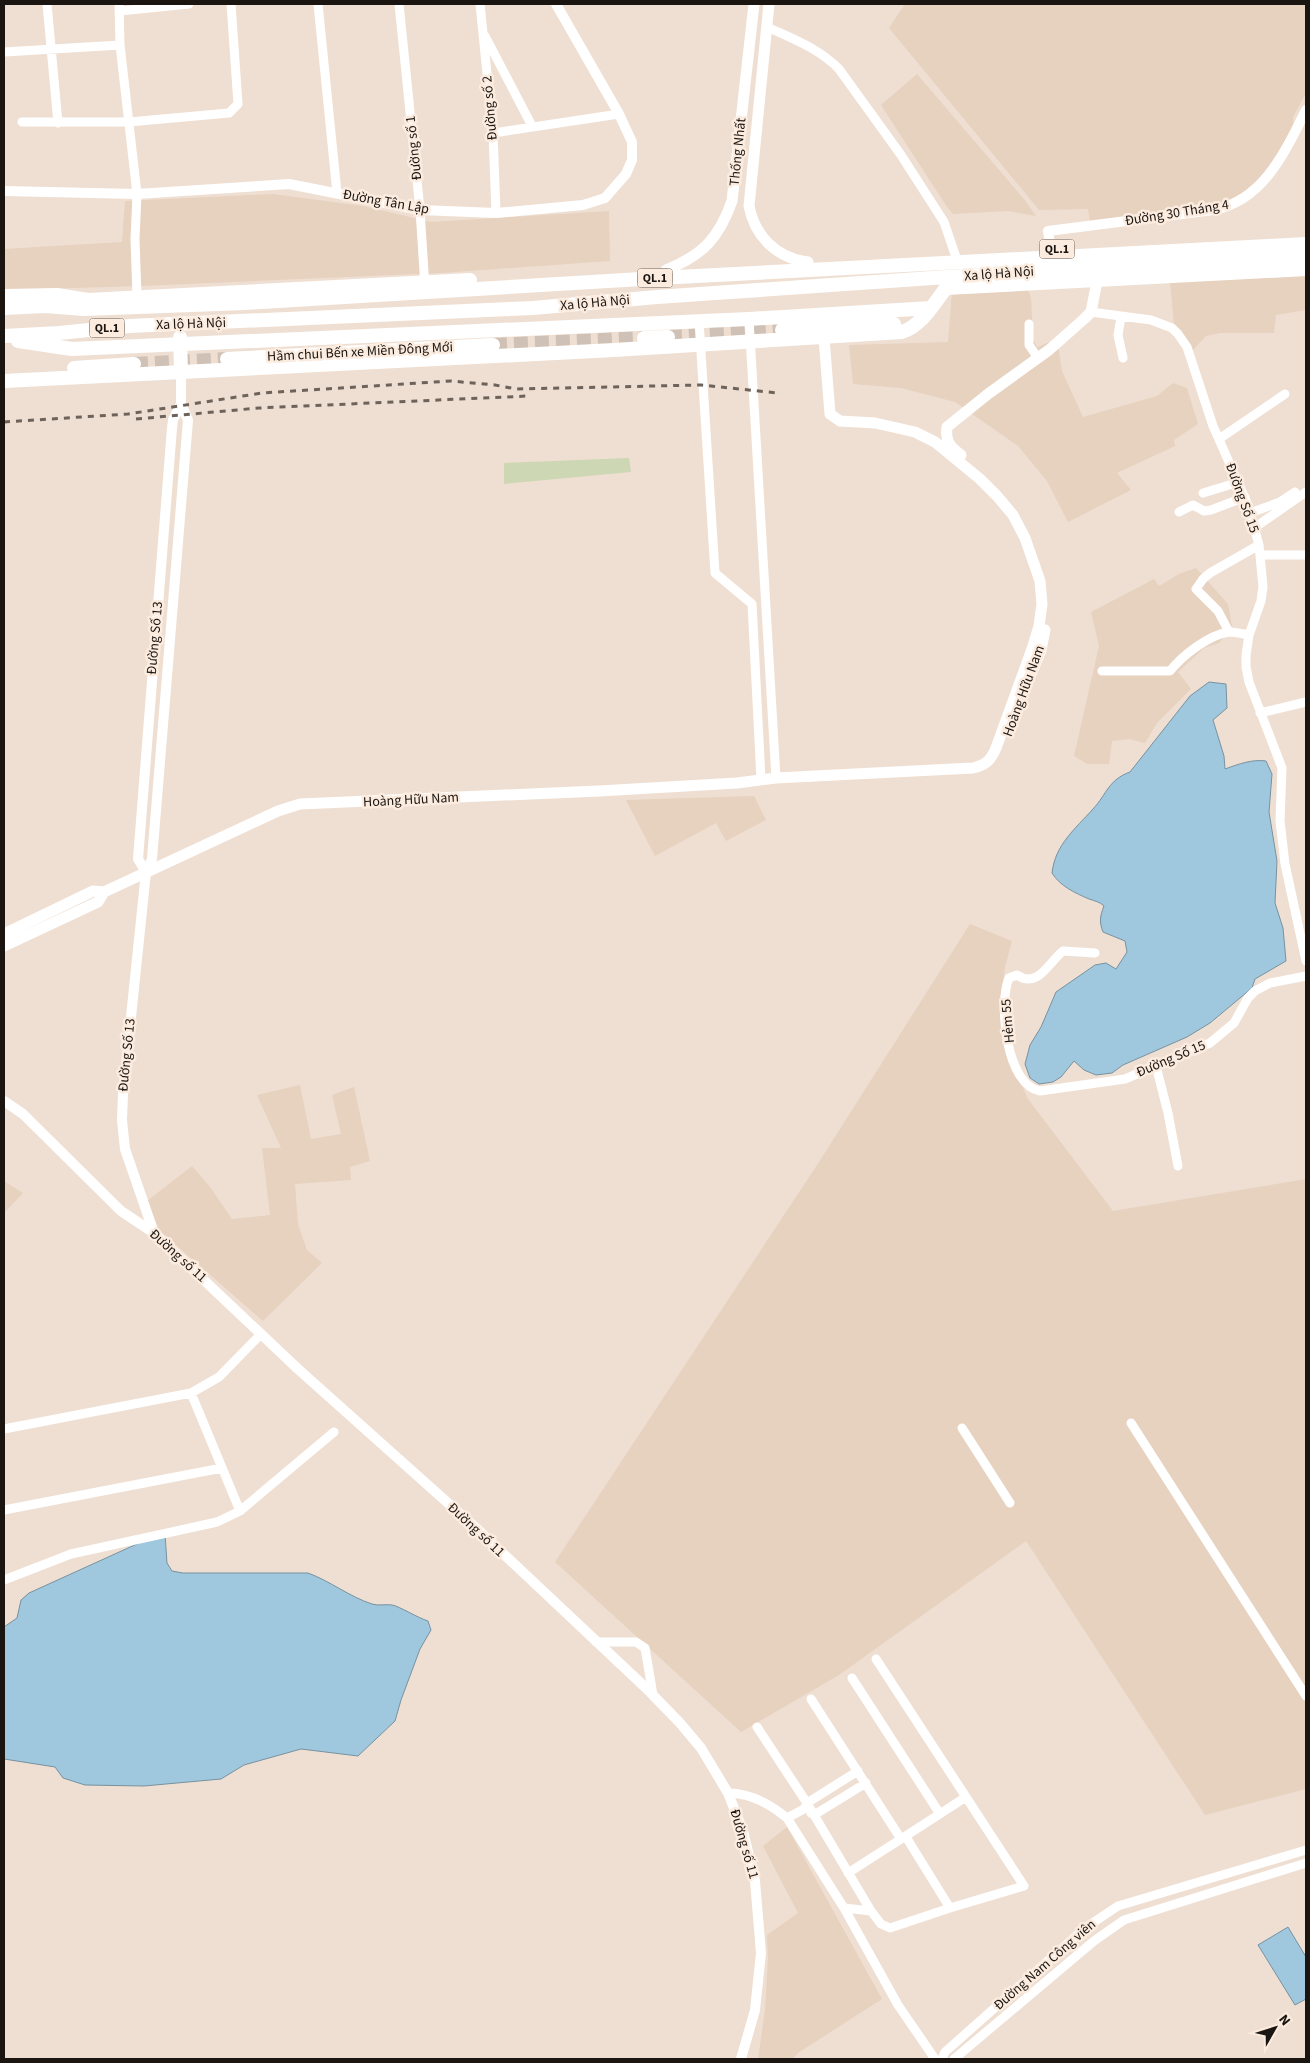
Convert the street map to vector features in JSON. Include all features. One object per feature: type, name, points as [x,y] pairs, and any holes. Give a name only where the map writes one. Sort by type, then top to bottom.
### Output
[{"type":"highway","name":"Xa lộ Hà Nội","points":[[4,308],[45,306],[84,309],[425,287],[1051,253],[1306,236]]},
{"type":"highway","name":"Xa lộ Hà Nội","points":[[1051,253],[1306,244]]},
{"type":"highway","name":"Xa lộ Hà Nội","points":[[4,337],[129,326],[533,308],[667,297],[1138,272],[1306,257]]},
{"type":"highway","name":"Xa lộ Hà Nội","points":[[566,279],[666,270],[732,270],[808,262],[956,258]]},
{"type":"highway","name":"Xa lộ Hà Nội","points":[[1154,271],[1306,269]]},
{"type":"highway","name":"Xa lộ Hà Nội","points":[[4,381],[700,345],[902,332],[911,329],[920,322],[946,283]]},
{"type":"highway","name":"Xa lộ Hà Nội","points":[[4,296],[57,295],[88,300],[425,287]]},
{"type":"highway","name":"Xa lộ Hà Nội","points":[[4,337],[72,349],[749,319],[931,308]]},
{"type":"highway","points":[[782,330],[920,322]]},
{"type":"highway","points":[[180,324],[181,371]]},
{"type":"highway","points":[[644,338],[668,336]]},
{"type":"highway","name":"Hầm chui Bến xe Miền Đông Mới","points":[[227,359],[493,345]]},
{"type":"highway","points":[[4,372],[134,364]]},
{"type":"main road","name":"Thống Nhất","points":[[666,270],[691,258],[712,241],[725,222],[734,190],[754,4]]},
{"type":"main road","name":"Thống Nhất","points":[[769,4],[749,189],[750,215],[762,238],[783,255],[808,262]]},
{"type":"main road","points":[[734,190],[749,189]]},
{"type":"main road","points":[[1091,312],[1097,274]]},
{"type":"main road","name":"Hoàng Hữu Nam","points":[[737,782],[761,786],[974,774],[991,768],[998,760],[1041,650],[1048,606],[1047,580],[1031,535],[1018,511],[984,472],[952,448],[946,438],[947,427],[988,394],[1038,358],[1091,312]]},
{"type":"main road","name":"Hoàng Hữu Nam","points":[[4,934],[93,891],[104,892],[222,839],[278,811],[300,804],[579,792],[737,782],[761,778],[973,768],[987,763],[993,756],[1039,626],[1042,604],[1040,581],[1025,538],[1013,515],[980,479],[935,442],[915,432],[875,423],[840,421],[830,414],[824,338]]},
{"type":"main road","name":"Hoàng Hữu Nam","points":[[4,946],[98,902],[104,892]]},
{"type":"street","points":[[47,4],[58,123]]},
{"type":"street","points":[[137,297],[135,239],[137,194],[120,45],[120,7],[189,4]]},
{"type":"street","points":[[22,122],[129,122],[229,113],[238,104],[231,4]]},
{"type":"street","points":[[318,4],[337,193]]},
{"type":"street","name":"Đường số 1","points":[[399,4],[420,210],[425,287]]},
{"type":"street","name":"Đường số 2","points":[[480,4],[493,133],[496,213]]},
{"type":"street","name":"Đường Tân Lập","points":[[4,191],[137,194],[289,184],[420,210],[496,213],[583,205],[605,198],[626,174],[632,160],[632,142],[619,114],[556,4]]},
{"type":"street","points":[[767,27],[812,48],[828,58],[838,69],[901,156],[944,222],[956,258]]},
{"type":"street","points":[[483,31],[511,82],[532,126]]},
{"type":"street","points":[[4,52],[120,45]]},
{"type":"street","name":"Đường 30 Tháng 4","points":[[1051,253],[1048,230],[1213,210],[1234,205],[1255,190],[1268,176],[1285,150],[1306,110]]},
{"type":"street","points":[[493,133],[619,114]]},
{"type":"street","name":"Đường Số 15","points":[[1091,312],[1151,320],[1172,328],[1178,334],[1187,347],[1213,426],[1245,497],[1260,550],[1263,587],[1262,601],[1249,635],[1246,667],[1260,713],[1282,768],[1280,821],[1284,864],[1306,961]]},
{"type":"street","points":[[1120,317],[1118,335],[1123,358]]},
{"type":"street","points":[[749,319],[776,778]]},
{"type":"street","points":[[699,321],[715,573],[752,604],[761,778]]},
{"type":"street","points":[[1029,324],[1029,345],[1038,358]]},
{"type":"street","name":"Đường Số 13","points":[[154,1232],[125,1149],[122,1120],[125,1068],[146,872],[152,859],[188,420],[181,404],[181,371]]},
{"type":"street","points":[[1219,439],[1285,394]]},
{"type":"street","name":"Đường Số 13","points":[[146,872],[138,859],[173,420],[181,404]]},
{"type":"street","points":[[1203,493],[1239,482]]},
{"type":"street","points":[[1250,513],[1280,502],[1295,492]]},
{"type":"street","points":[[1254,528],[1306,492]]},
{"type":"street","points":[[1179,512],[1193,505],[1204,511],[1211,510],[1245,497]]},
{"type":"street","points":[[1229,632],[1218,611],[1196,589],[1210,573],[1260,550],[1306,556]]},
{"type":"street","points":[[161,554],[177,554]]},
{"type":"street","points":[[1102,671],[1170,671],[1187,654],[1203,643],[1229,632],[1249,635]]},
{"type":"street","points":[[1260,713],[1306,702]]},
{"type":"street","name":"Hẻm 55","points":[[1040,1091],[1028,1086],[1022,1079],[1007,1040],[1004,1004],[1007,984],[1013,975],[1032,980],[1063,951],[1095,953]]},
{"type":"street","name":"Đường Số 15","points":[[1040,1091],[1125,1078],[1210,1043],[1221,1036],[1234,1023],[1248,998],[1262,986],[1306,976]]},
{"type":"street","points":[[1156,1066],[1178,1166]]},
{"type":"street","name":"Đường số 11","points":[[4,1100],[23,1114],[121,1211],[154,1232],[262,1334],[477,1529],[653,1696],[680,1723],[701,1748],[728,1793],[743,1831],[754,1881],[761,1953],[755,2010],[741,2059]]},
{"type":"street","points":[[4,1429],[191,1393],[219,1377],[262,1334]]},
{"type":"street","points":[[191,1393],[240,1511]]},
{"type":"street","points":[[1131,1423],[1306,1696]]},
{"type":"street","points":[[962,1428],[1010,1503]]},
{"type":"street","points":[[4,1580],[71,1554],[217,1522],[240,1511],[334,1432]]},
{"type":"street","points":[[4,1510],[222,1468]]},
{"type":"street","points":[[596,1642],[636,1642],[641,1644],[645,1648],[653,1696]]},
{"type":"street","points":[[757,1727],[806,1806],[814,1815],[871,1911],[881,1924],[890,1928],[1024,1886],[876,1659]]},
{"type":"street","points":[[852,1678],[940,1814]]},
{"type":"street","points":[[811,1699],[950,1908]]},
{"type":"street","points":[[787,1818],[858,1771]]},
{"type":"street","points":[[814,1815],[866,1783]]},
{"type":"street","points":[[728,1793],[750,1795],[777,1810],[787,1818],[844,1908],[898,2005],[935,2059]]},
{"type":"street","points":[[848,1872],[966,1797]]},
{"type":"street","name":"Đường Nam Công viên","points":[[942,2059],[945,2052],[1085,1928],[1118,1906],[1306,1850]]},
{"type":"street","name":"Đường Nam Công viên","points":[[954,2059],[1094,1940],[1124,1920],[1306,1863]]},
{"type":"street","points":[[844,1908],[871,1911]]},
{"type":"street","points":[[976,2026],[983,2035]]},
{"type":"shaded area","points":[[905,4],[1306,4],[1306,93],[1293,117],[1294,127],[1270,167],[1253,187],[1217,207],[1090,222],[1088,209],[1039,210],[889,28]]},
{"type":"shaded area","points":[[917,74],[1024,199],[1036,216],[1008,211],[953,214],[947,207],[881,105]]},
{"type":"shaded area","points":[[273,194],[363,206],[431,222],[609,211],[610,261],[440,273],[4,290],[4,249],[122,242],[125,201]]},
{"type":"shaded area","points":[[1306,274],[1306,310],[1276,315],[1274,333],[1220,333],[1206,336],[1192,351],[1174,325],[1170,280]]},
{"type":"shaded area","points":[[1028,289],[1031,298],[1033,339],[1037,347],[1057,339],[1062,371],[1083,417],[1157,396],[1173,383],[1187,388],[1198,424],[1174,440],[1175,446],[1117,473],[1131,490],[1068,522],[1047,481],[1018,446],[955,402],[901,388],[853,384],[849,345],[948,342],[952,292]]},
{"type":"shaded area","points":[[1196,568],[1228,604],[1232,626],[1219,643],[1204,648],[1178,672],[1191,689],[1157,723],[1145,743],[1129,739],[1112,741],[1109,764],[1087,764],[1074,756],[1099,646],[1091,612],[1154,579],[1159,586],[1179,574]]},
{"type":"shaded area","points":[[754,796],[766,820],[726,841],[716,823],[655,856],[626,800]]},
{"type":"shaded area","points":[[970,924],[1012,941],[1005,967],[1000,1007],[1005,1036],[1021,1083],[1028,1099],[1113,1211],[1306,1179],[1306,1789],[1205,1815],[1026,1541],[839,1675],[741,1732],[555,1562],[819,1162]]},
{"type":"shaded area","points":[[300,1085],[311,1139],[341,1134],[332,1095],[354,1087],[370,1161],[350,1167],[351,1180],[295,1184],[298,1224],[307,1250],[322,1263],[263,1321],[159,1230],[147,1201],[192,1166],[210,1187],[232,1219],[270,1215],[262,1148],[281,1148],[257,1095]]},
{"type":"shaded area","points":[[4,1181],[23,1193],[4,1213]]},
{"type":"shaded area","points":[[787,1827],[882,1999],[798,2053],[792,2059],[758,2059],[765,2010],[768,1959],[767,1935],[798,1913],[763,1846]]},
{"type":"green space","points":[[629,458],[631,472],[504,484],[504,463]]},
{"type":"water","points":[[1209,682],[1226,684],[1227,708],[1213,720],[1224,756],[1225,769],[1251,761],[1266,761],[1272,774],[1269,812],[1277,861],[1275,903],[1283,928],[1286,961],[1255,979],[1252,988],[1210,1023],[1187,1037],[1123,1065],[1112,1073],[1096,1075],[1084,1070],[1074,1061],[1061,1077],[1053,1082],[1039,1084],[1030,1078],[1025,1064],[1030,1045],[1041,1027],[1056,992],[1095,965],[1106,963],[1116,969],[1127,952],[1125,941],[1103,932],[1100,919],[1104,906],[1068,889],[1055,878],[1052,873],[1057,854],[1067,838],[1098,803],[1112,783],[1130,772],[1190,696]]},
{"type":"water","points":[[165,1534],[167,1563],[172,1571],[183,1573],[308,1573],[374,1605],[395,1606],[428,1621],[431,1630],[420,1649],[395,1721],[358,1756],[301,1749],[244,1765],[221,1779],[144,1786],[85,1785],[63,1778],[55,1767],[4,1759],[4,1627],[17,1618],[21,1600],[29,1593],[150,1538]]},
{"type":"water","points":[[1288,1927],[1306,1957],[1306,1999],[1295,2005],[1258,1945]]},
{"type":"tunnel","points":[[668,337],[782,330]]},
{"type":"tunnel","points":[[493,345],[644,338]]},
{"type":"tunnel","points":[[134,364],[227,359]]},
{"type":"railway","points":[[4,422],[128,414],[262,393],[451,381],[516,389],[701,385],[778,393]]},
{"type":"railway","points":[[136,419],[259,408],[528,396]]}]
